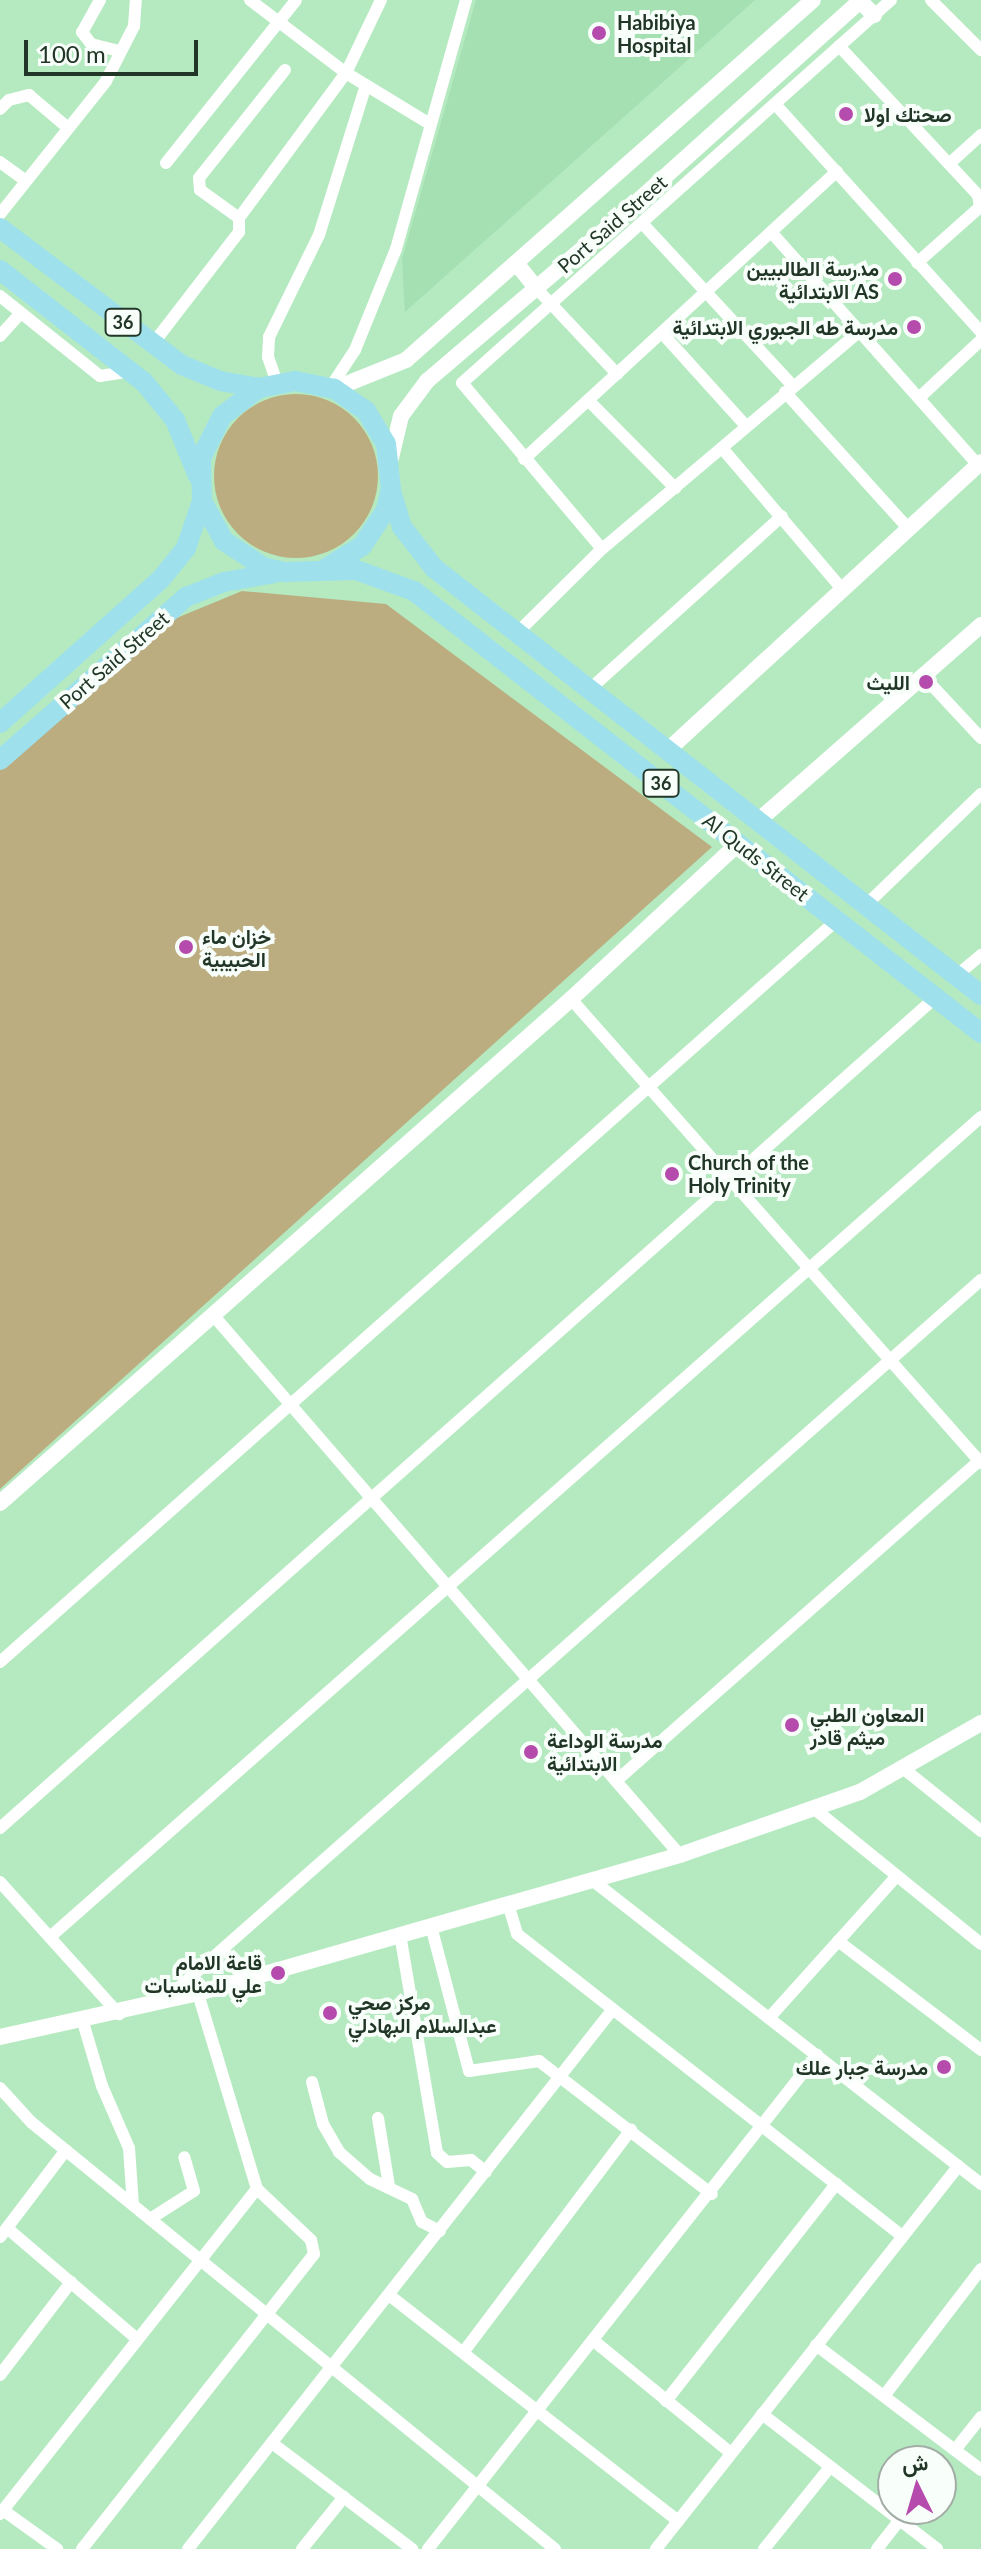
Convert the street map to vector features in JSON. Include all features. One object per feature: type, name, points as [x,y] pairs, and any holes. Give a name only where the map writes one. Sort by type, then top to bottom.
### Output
[{"type":"main road","name":"36","points":[[0,228],[152,345],[207,377],[268,386]]},
{"type":"main road","name":"36","points":[[0,270],[132,371],[175,420],[201,491]]},
{"type":"main road","points":[[268,386],[332,388],[372,419],[391,463],[391,489],[376,529],[354,553],[326,568],[285,572],[242,557],[218,532],[201,491],[209,436],[239,400],[268,386]]},
{"type":"main road","name":"Al Quds Street","points":[[391,489],[402,527],[425,559],[981,995]]},
{"type":"main road","name":"Port Said Street","points":[[0,723],[161,579],[186,548],[201,491]]},
{"type":"main road","name":"Al Quds Street","points":[[326,568],[371,573],[414,591],[981,1033]]},
{"type":"main road","name":"Port Said Street","points":[[0,760],[186,597],[234,579],[285,572]]},
{"type":"main road","points":[[896,965],[903,934]]},
{"type":"main road","points":[[896,965],[905,955],[928,953]]},
{"type":"street","points":[[100,0],[82,32],[91,44],[120,51]]},
{"type":"street","points":[[0,214],[106,81],[134,26],[136,0]]},
{"type":"street","points":[[250,0],[346,73],[430,124]]},
{"type":"street","points":[[166,163],[296,0]]},
{"type":"street","points":[[152,345],[239,232],[239,218],[346,73],[381,0]]},
{"type":"street","points":[[332,388],[355,350],[396,249],[466,0]]},
{"type":"street","name":"Port Said Street","points":[[332,388],[406,360],[813,0]]},
{"type":"street","points":[[861,0],[874,15]]},
{"type":"street","name":"Port Said Street","points":[[391,463],[396,429],[415,393],[537,289],[861,0]]},
{"type":"street","points":[[602,549],[462,383],[891,0]]},
{"type":"street","points":[[931,0],[981,50]]},
{"type":"street","points":[[839,46],[978,195],[980,207],[917,263]]},
{"type":"street","points":[[239,218],[200,190],[199,178],[285,70]]},
{"type":"street","points":[[268,386],[269,337],[319,235],[366,85]]},
{"type":"street","points":[[0,109],[9,100],[29,95],[68,128]]},
{"type":"street","points":[[775,104],[981,332]]},
{"type":"street","points":[[950,163],[981,135]]},
{"type":"street","points":[[0,162],[26,181]]},
{"type":"street","points":[[524,459],[837,171]]},
{"type":"street","points":[[642,223],[907,527]]},
{"type":"street","points":[[668,750],[979,464],[772,233]]},
{"type":"street","points":[[516,263],[617,374]]},
{"type":"street","points":[[0,296],[100,376],[132,371]]},
{"type":"street","points":[[0,336],[21,313]]},
{"type":"street","points":[[517,633],[602,549],[861,330]]},
{"type":"street","points":[[662,333],[746,426]]},
{"type":"street","points":[[920,397],[981,340]]},
{"type":"street","points":[[588,400],[675,488]]},
{"type":"street","points":[[722,448],[841,588]]},
{"type":"street","points":[[590,689],[782,516]]},
{"type":"street","points":[[758,821],[925,678],[981,625]]},
{"type":"street","points":[[925,678],[981,738]]},
{"type":"street","points":[[866,905],[981,794]]},
{"type":"street","points":[[0,1503],[571,999],[739,843]]},
{"type":"street","points":[[0,1662],[837,920]]},
{"type":"street","points":[[956,976],[981,955]]},
{"type":"street","points":[[0,1828],[936,997]]},
{"type":"street","points":[[571,999],[980,1461],[616,1781]]},
{"type":"street","points":[[50,1937],[981,1117]]},
{"type":"street","points":[[160,2003],[981,1280]]},
{"type":"street","points":[[213,1315],[680,1855]]},
{"type":"street","points":[[0,2037],[119,2014],[198,1993],[680,1855],[817,1811],[904,1769],[981,1723]]},
{"type":"street","points":[[904,1769],[981,1831]]},
{"type":"street","points":[[817,1811],[981,1944]]},
{"type":"street","points":[[769,2018],[897,1876]]},
{"type":"street","points":[[592,1880],[981,2183]]},
{"type":"street","points":[[0,1882],[119,2014]]},
{"type":"street","points":[[508,1904],[517,1934],[902,2236]]},
{"type":"street","points":[[431,1926],[469,2071],[531,2060],[562,2075],[712,2194]]},
{"type":"street","points":[[400,1934],[437,2153],[447,2162],[471,2160],[486,2172]]},
{"type":"street","points":[[838,1941],[981,2050]]},
{"type":"street","points":[[82,2549],[266,2314],[314,2246],[257,2189],[198,1993]]},
{"type":"street","points":[[188,2549],[613,2009]]},
{"type":"street","points":[[83,2022],[102,2086],[129,2148],[133,2205]]},
{"type":"street","points":[[428,2549],[712,2194],[817,2055]]},
{"type":"street","points":[[312,2082],[334,2147],[370,2179],[412,2199],[422,2222],[440,2231]]},
{"type":"street","points":[[0,2088],[66,2150],[555,2549]]},
{"type":"street","points":[[378,2118],[389,2186]]},
{"type":"street","points":[[465,2350],[631,2130]]},
{"type":"street","points":[[66,2150],[3,2233],[71,2282],[137,2339]]},
{"type":"street","points":[[150,2219],[194,2191],[184,2157]]},
{"type":"street","points":[[656,2549],[958,2166]]},
{"type":"street","points":[[666,2401],[836,2184]]},
{"type":"street","points":[[57,2549],[2,2512],[257,2189]]},
{"type":"street","points":[[884,2396],[981,2269]]},
{"type":"street","points":[[0,2375],[71,2282]]},
{"type":"street","points":[[389,2295],[465,2350],[678,2521]]},
{"type":"street","points":[[594,2341],[731,2453]]},
{"type":"street","points":[[816,2345],[948,2445]]},
{"type":"street","points":[[762,2414],[877,2503]]},
{"type":"street","points":[[957,2447],[981,2417]]},
{"type":"street","points":[[272,2443],[412,2549]]},
{"type":"street","points":[[957,2452],[981,2470]]},
{"type":"street","points":[[764,2549],[830,2467]]},
{"type":"street","points":[[302,2549],[344,2497]]},
{"type":"street","points":[[877,2549],[896,2525]]},
{"type":"street","points":[[906,2525],[937,2549]]},
{"type":"shaded area","points":[[476,0],[755,0],[405,312],[402,259]]},
{"type":"shaded area","points":[[296,394],[327,400],[354,418],[372,445],[378,476],[372,507],[354,534],[327,552],[296,558],[265,552],[238,534],[220,507],[214,476],[220,445],[238,418],[265,400]]},
{"type":"shaded area","points":[[242,591],[386,604],[712,847],[0,1489],[0,760],[145,631]]},
{"type":"place","name":"Habibiya Hospital","points":[[599,33]]},
{"type":"place","name":"صحتك اولا","points":[[846,114]]},
{"type":"place","name":"مدرسة الطالبيين الابتدائية AS","points":[[895,279]]},
{"type":"place","name":"مدرسة طه الجبوري الابتدائية","points":[[914,327]]},
{"type":"place","name":"الليث","points":[[926,682]]},
{"type":"place","name":"خزان ماء الحبيبية","points":[[186,947]]},
{"type":"place","name":"Church of the Holy Trinity","points":[[672,1174]]},
{"type":"place","name":"المعاون الطبي ميثم قادر","points":[[792,1725]]},
{"type":"place","name":"مدرسة الوداعة الابتدائية","points":[[531,1752]]},
{"type":"place","name":"قاعة الامام علي للمناسبات","points":[[278,1973]]},
{"type":"place","name":"مركز صحي عبدالسلام البهادلي","points":[[330,2013]]},
{"type":"place","name":"مدرسة جبار علك","points":[[944,2067]]}]
